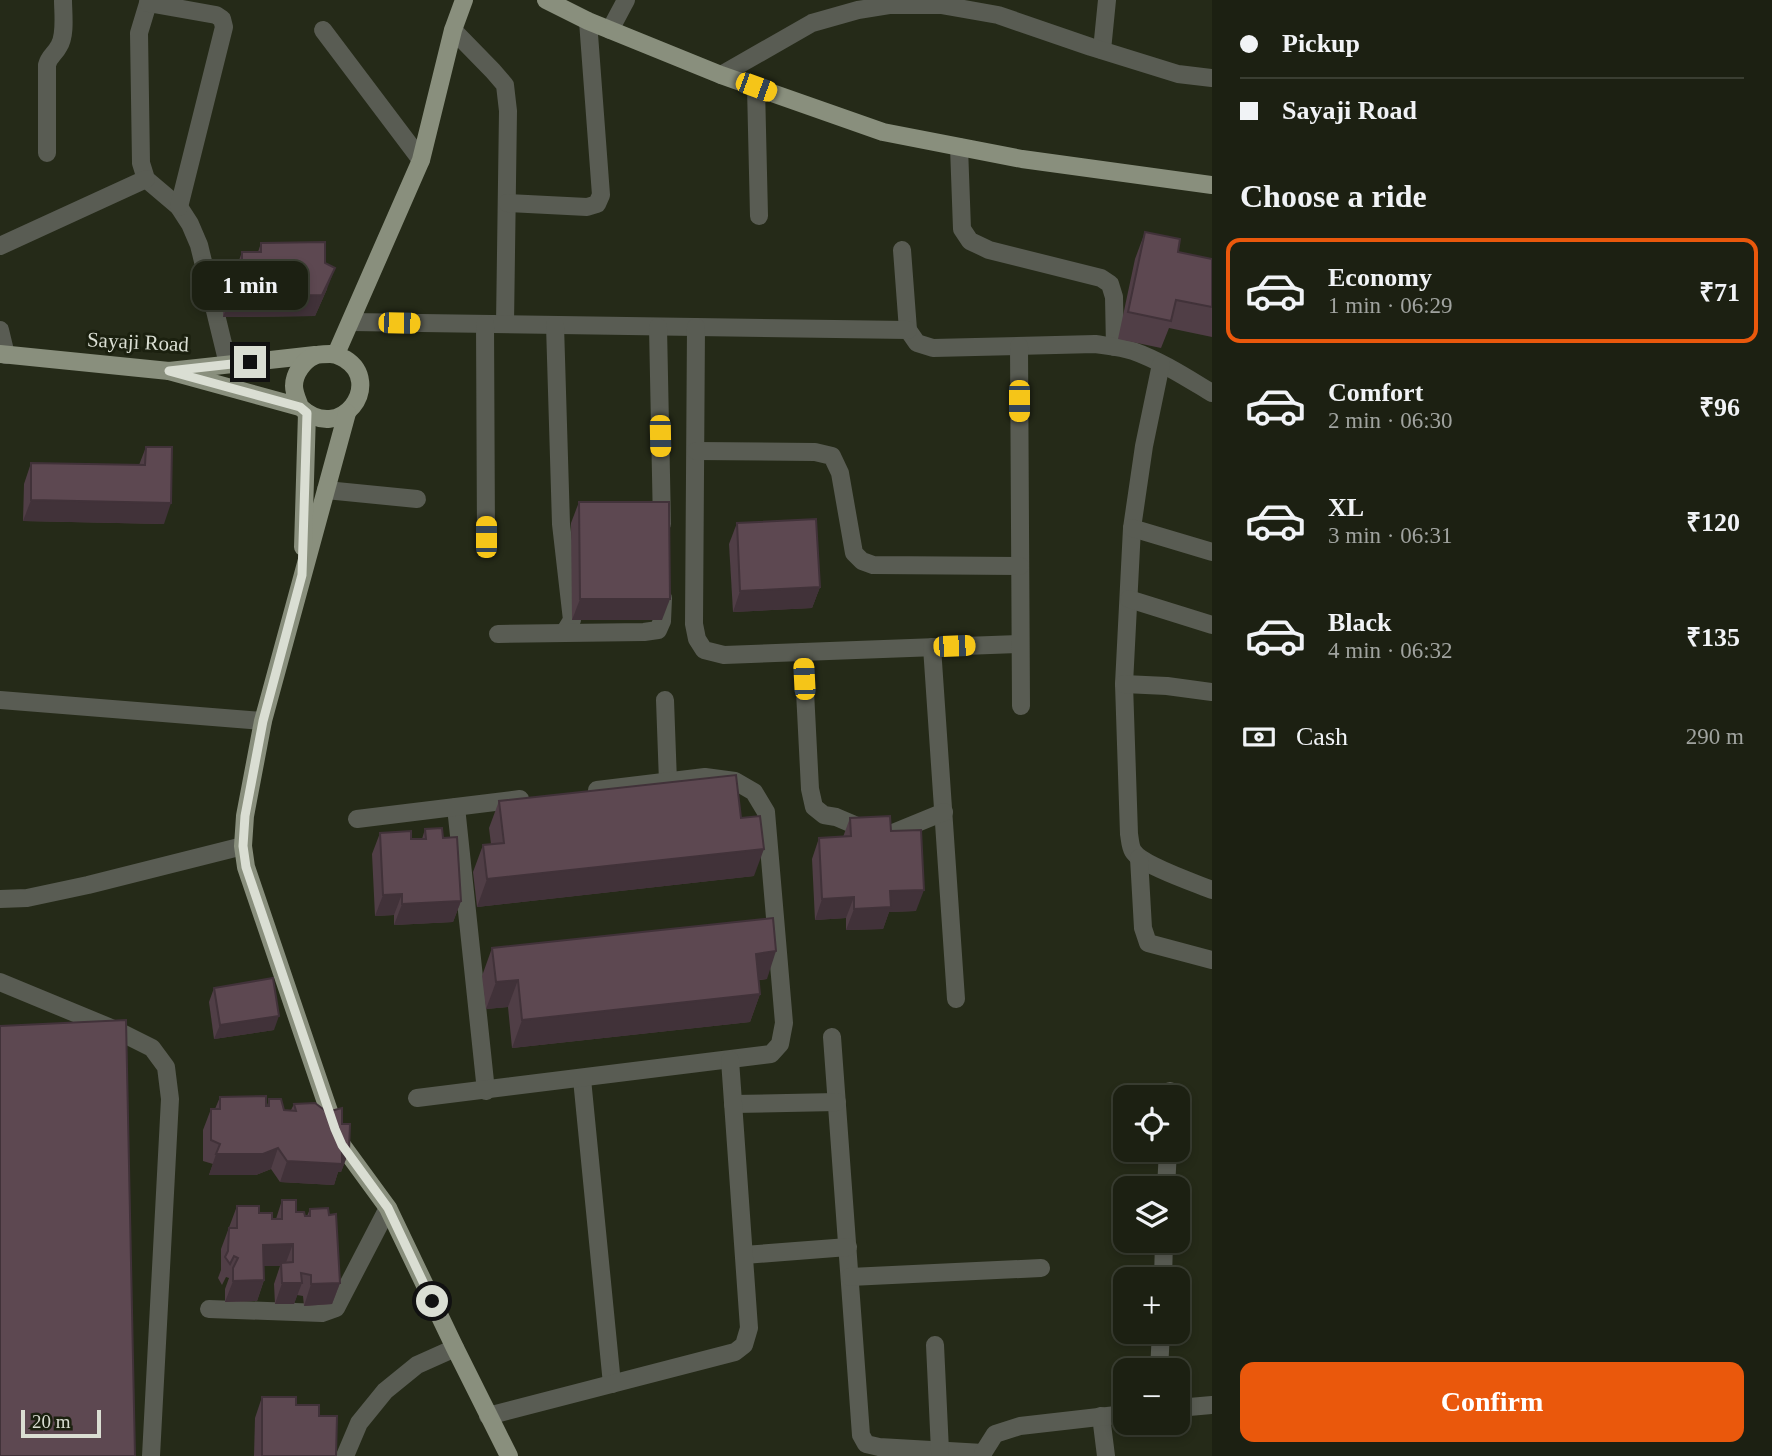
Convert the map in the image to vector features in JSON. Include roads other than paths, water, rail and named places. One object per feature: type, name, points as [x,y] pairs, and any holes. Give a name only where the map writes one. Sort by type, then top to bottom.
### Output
[{"type":"main road","points":[[336,354],[421,160],[453,30],[464,0]]},
{"type":"main road","points":[[546,0],[588,21],[721,75],[883,132],[1022,159],[1212,186]]},
{"type":"main road","name":"Sayaji Road","points":[[3,354],[169,371],[315,355]]},
{"type":"main road","points":[[169,371],[304,410],[320,419],[334,419],[347,413],[359,399],[360,380],[352,363],[336,354],[315,355],[299,368],[293,387],[304,410],[302,575]]},
{"type":"main road","points":[[347,413],[263,721],[245,816],[243,846],[246,867],[342,1145],[388,1208],[509,1456]]},
{"type":"street","points":[[47,153],[47,65],[48,58],[60,46],[63,0]]},
{"type":"street","points":[[610,30],[626,0]]},
{"type":"street","points":[[1102,50],[1107,0]]},
{"type":"street","points":[[178,208],[224,27],[222,19],[216,15],[148,1],[139,33],[141,163],[146,179],[178,208],[190,224],[199,245],[228,364]]},
{"type":"street","points":[[721,75],[812,23],[858,10],[889,5],[942,5],[998,15],[1178,74],[1212,78]]},
{"type":"street","points":[[507,204],[587,207],[597,204],[601,195],[588,21]]},
{"type":"street","points":[[323,30],[421,160]]},
{"type":"street","points":[[453,30],[505,85],[508,111],[505,324]]},
{"type":"street","points":[[756,87],[759,216]]},
{"type":"street","points":[[959,147],[962,229],[970,241],[989,250],[1101,278],[1110,284],[1114,297],[1115,347]]},
{"type":"street","points":[[0,246],[146,179]]},
{"type":"street","points":[[902,250],[908,330],[917,343],[933,348],[1095,344],[1115,347],[1161,364],[1212,393]]},
{"type":"street","points":[[351,322],[908,330]]},
{"type":"street","points":[[485,324],[486,537]]},
{"type":"street","points":[[555,325],[561,524],[572,620],[564,633]]},
{"type":"street","points":[[658,327],[662,546]]},
{"type":"street","points":[[695,327],[694,624],[697,639],[704,650],[724,655],[1020,644]]},
{"type":"street","points":[[0,330],[3,354]]},
{"type":"street","points":[[1019,346],[1021,706]]},
{"type":"street","points":[[1161,364],[1144,446],[1132,528],[1124,684],[1129,834],[1132,850],[1139,858],[1176,877],[1212,890]]},
{"type":"street","points":[[696,451],[815,452],[832,456],[840,473],[854,553],[862,561],[873,565],[1020,566]]},
{"type":"street","points":[[326,490],[417,499]]},
{"type":"street","points":[[1132,528],[1212,552]]},
{"type":"street","points":[[498,634],[658,630],[662,621],[663,587]]},
{"type":"street","points":[[1129,599],[1212,625]]},
{"type":"street","points":[[932,647],[956,999]]},
{"type":"street","points":[[803,652],[810,789],[814,807],[824,815],[836,817],[883,837],[944,812]]},
{"type":"street","points":[[1124,684],[1212,692]]},
{"type":"street","points":[[0,700],[263,721]]},
{"type":"street","points":[[665,701],[668,782]]},
{"type":"street","points":[[417,1098],[771,1054],[780,1044],[784,1023],[766,812],[754,793],[735,781],[705,777],[575,793]]},
{"type":"street","points":[[357,819],[535,798]]},
{"type":"street","points":[[456,807],[486,1091]]},
{"type":"street","points":[[0,899],[27,898],[88,885],[243,846]]},
{"type":"street","points":[[1139,858],[1143,928],[1148,943],[1212,960]]},
{"type":"street","points":[[0,982],[116,1030],[152,1048],[166,1067],[170,1099],[151,1456]]},
{"type":"street","points":[[832,1037],[861,1435],[866,1444],[983,1455],[995,1434],[1020,1426],[1113,1415]]},
{"type":"street","points":[[488,1416],[735,1352],[744,1346],[749,1328],[730,1060]]},
{"type":"street","points":[[582,1079],[612,1384]]},
{"type":"street","points":[[733,1104],[838,1102]]},
{"type":"street","points":[[209,1310],[322,1313],[336,1308],[388,1208]]},
{"type":"street","points":[[744,1255],[848,1247]]},
{"type":"street","points":[[850,1277],[1041,1268]]},
{"type":"street","points":[[935,1346],[940,1451]]},
{"type":"street","points":[[345,1456],[359,1423],[385,1391],[417,1365],[455,1348]]},
{"type":"street","points":[[1190,1407],[1212,1405]]},
{"type":"street","points":[[1101,1416],[1106,1456]]}]
